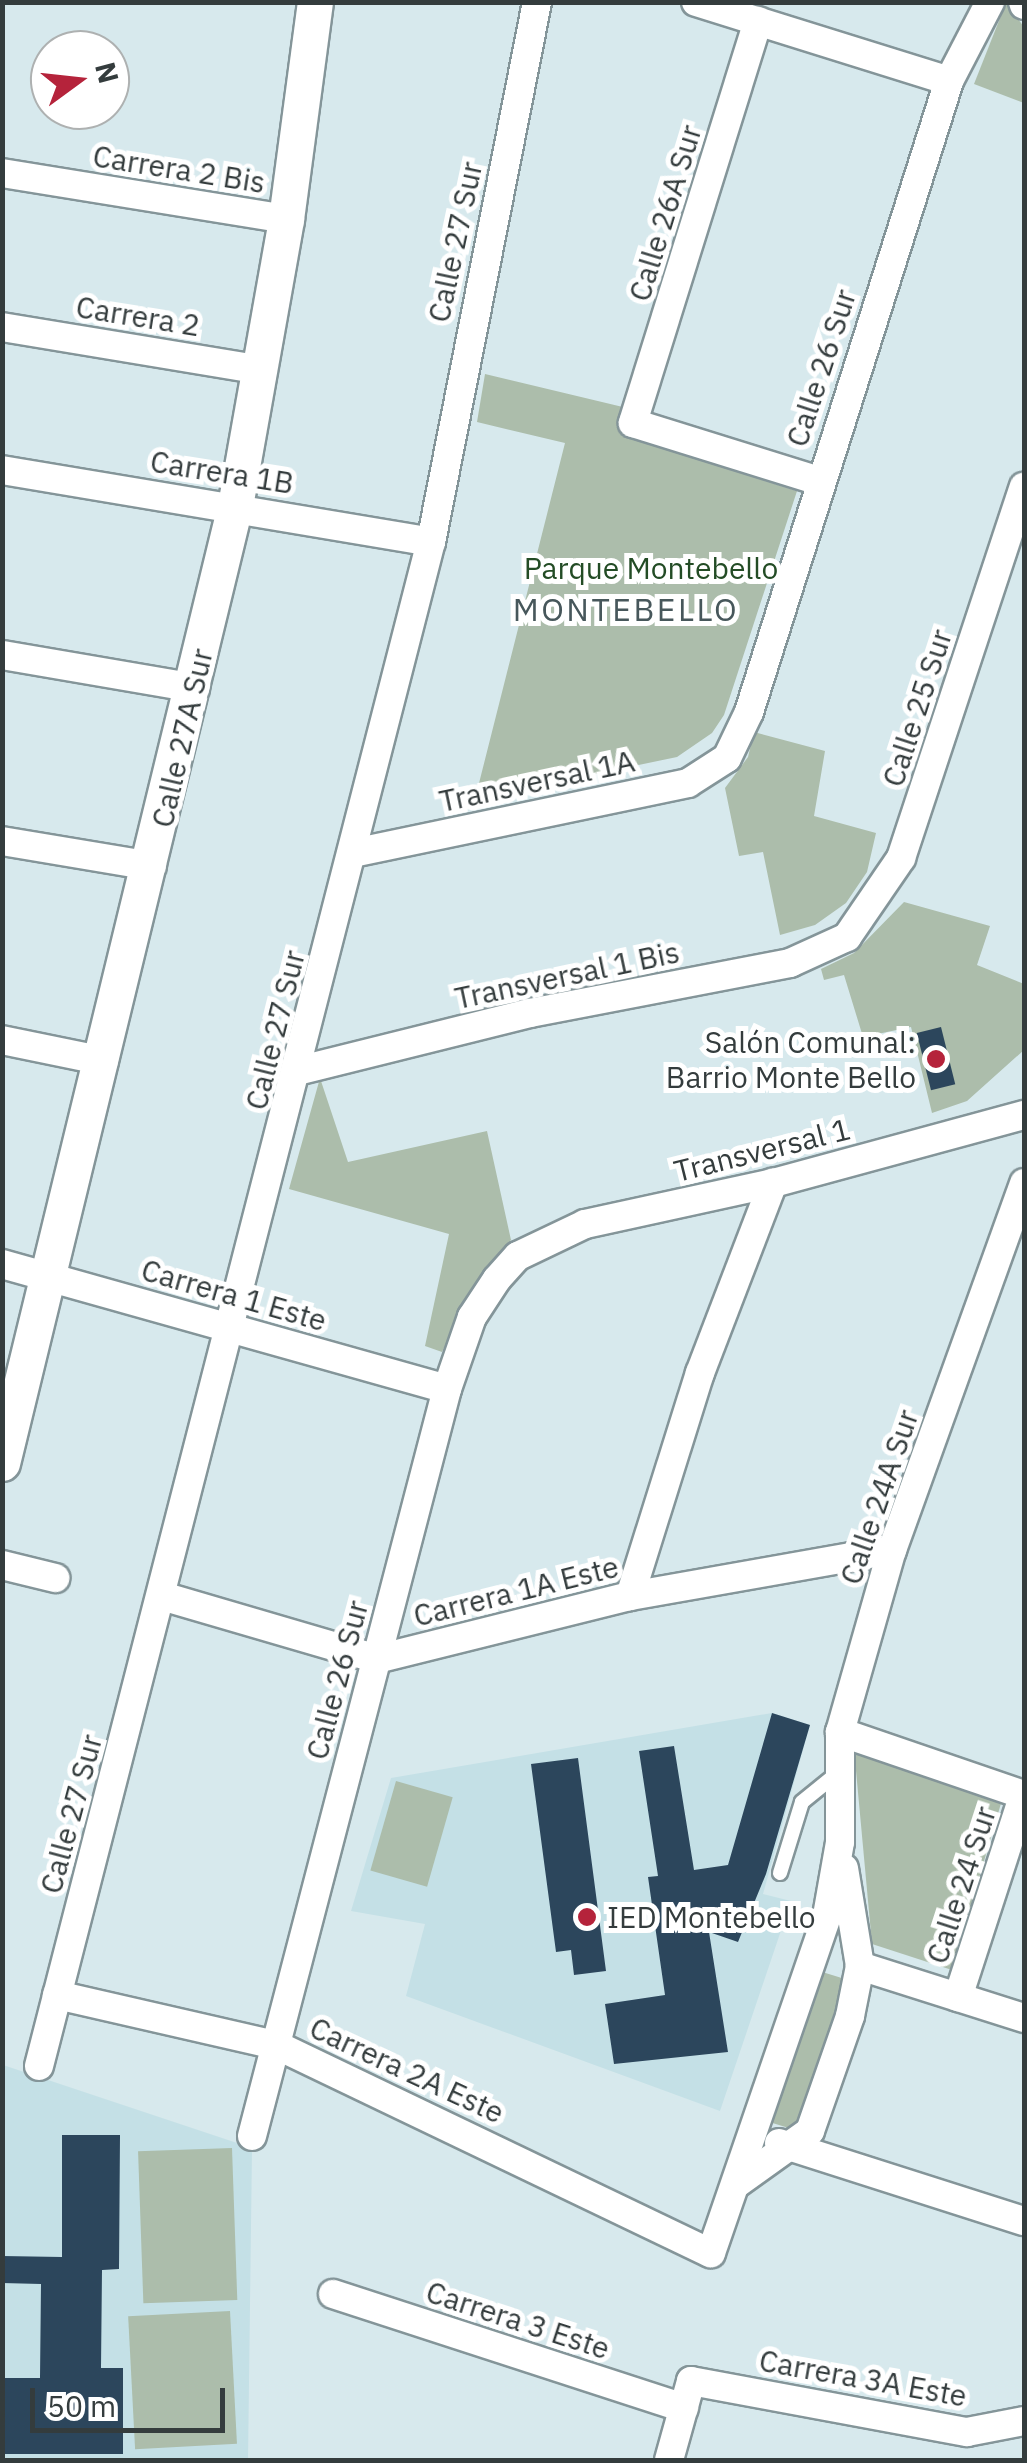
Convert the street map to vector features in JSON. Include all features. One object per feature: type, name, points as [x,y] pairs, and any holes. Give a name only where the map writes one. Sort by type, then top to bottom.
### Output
[{"type":"street","name":"Calle 27A Sur","points":[[2,1464],[152,866],[236,506],[286,219],[315,2]]},
{"type":"street","name":"Calle 27 Sur","points":[[39,2066],[354,854],[431,542],[537,2]]},
{"type":"street","points":[[696,2],[949,81]]},
{"type":"street","name":"Calle 26 Sur","points":[[727,758],[749,712],[819,481],[949,81],[990,2]]},
{"type":"street","name":"Calle 26A Sur","points":[[758,21],[633,423],[819,481]]},
{"type":"street","name":"Carrera 2 Bis","points":[[2,173],[286,219]]},
{"type":"street","name":"Carrera 2","points":[[2,327],[262,370]]},
{"type":"street","name":"Carrera 1B","points":[[2,470],[236,506],[431,542]]},
{"type":"street","name":"Calle 25 Sur","points":[[847,937],[901,858],[1024,487]]},
{"type":"street","points":[[2,656],[195,688]]},
{"type":"street","name":"Transversal 1A","points":[[354,854],[688,783],[727,758]]},
{"type":"street","points":[[2,841],[152,866]]},
{"type":"street","name":"Transversal 1 Bis","points":[[297,1071],[530,1013],[790,962],[847,937]]},
{"type":"street","points":[[2,1040],[104,1061]]},
{"type":"street","name":"Transversal 1","points":[[518,1256],[585,1224],[772,1183],[1024,1115]]},
{"type":"street","points":[[630,1596],[700,1373],[772,1183]]},
{"type":"street","name":"Calle 24A Sur","points":[[736,2184],[792,2148],[816,2117],[850,2016],[860,1966],[840,1842],[840,1732],[892,1550],[1024,1183]]},
{"type":"street","name":"Calle 26 Sur","points":[[252,2136],[447,1389],[482,1299],[518,1256]]},
{"type":"street","name":"Carrera 1 Este","points":[[2,1264],[447,1389]]},
{"type":"street","name":"Carrera 1A Este","points":[[376,1659],[630,1596],[892,1550]]},
{"type":"street","points":[[2,1564],[55,1578]]},
{"type":"street","points":[[162,1596],[376,1659]]},
{"type":"street","points":[[840,1732],[1024,1794]]},
{"type":"street","name":"Calle 24 Sur","points":[[958,1997],[1024,1794]]},
{"type":"street","name":"Calle 24A Sur","points":[[711,2253],[820,1942],[840,1842]]},
{"type":"street","points":[[860,1966],[1024,2018]]},
{"type":"street","name":"Carrera 2A Este","points":[[57,1995],[276,2045],[711,2253]]},
{"type":"street","points":[[754,2135],[1024,2221]]},
{"type":"street","name":"Carrera 3 Este","points":[[333,2294],[688,2394]]},
{"type":"street","points":[[669,2460],[688,2394]]},
{"type":"street","name":"Carrera 3A Este","points":[[688,2394],[967,2446],[1024,2420]]},
{"type":"lane","points":[[780,1873],[802,1802],[840,1771]]},
{"type":"shaded area","name":"IED Montebello","points":[[772,1713],[810,1725],[763,1894],[791,1901],[720,2111],[406,1996],[425,1924],[351,1911],[391,1778]]},
{"type":"shaded area","points":[[3,2065],[252,2148],[248,2460],[3,2460]]},
{"type":"green space","points":[[1006,3],[1024,27],[1024,103],[974,84]]},
{"type":"green space","name":"Parque Montebello","points":[[485,374],[627,408],[623,436],[797,491],[724,715],[712,733],[677,757],[475,799],[565,443],[477,422]]},
{"type":"green space","points":[[754,732],[825,751],[814,816],[876,833],[867,872],[846,903],[815,925],[780,935],[763,852],[739,856],[725,788],[748,757]]},
{"type":"green space","points":[[904,902],[990,926],[977,965],[1024,984],[1024,1050],[967,1101],[932,1113],[911,1027],[863,1037],[844,975],[824,980],[821,969],[854,953]]},
{"type":"green space","points":[[320,1078],[348,1162],[487,1131],[511,1240],[470,1296],[442,1352],[425,1346],[449,1234],[289,1189]]},
{"type":"green space","points":[[854,1749],[1002,1800],[952,1970],[872,1944]]},
{"type":"green space","points":[[396,1781],[453,1797],[427,1887],[370,1870]]},
{"type":"green space","points":[[819,1971],[846,1979],[799,2131],[773,2123]]},
{"type":"green space","points":[[232,2148],[237,2300],[143,2303],[138,2151]]},
{"type":"green space","points":[[230,2311],[237,2444],[135,2449],[128,2316]]},
{"type":"building","name":"Salón Comunal: Barrio Monte Bello","points":[[941,1027],[955,1084],[931,1090],[917,1033]]},
{"type":"building","points":[[772,1713],[810,1725],[766,1874],[738,1942],[709,1932],[728,2052],[614,2064],[605,2004],[665,1995],[648,1877],[658,1876],[639,1751],[674,1746],[694,1870],[728,1865]]},
{"type":"building","points":[[578,1758],[606,1971],[574,1975],[571,1950],[556,1952],[531,1764]]},
{"type":"building","points":[[62,2135],[120,2135],[119,2269],[102,2270],[101,2368],[123,2368],[123,2454],[3,2454],[3,2378],[40,2378],[41,2284],[2,2283],[2,2256],[62,2257]]},
{"type":"place","name":"Salón Comunal: Barrio Monte Bello","points":[[936,1059]]},
{"type":"place","name":"IED Montebello","points":[[587,1917]]},
{"type":"district","name":"MONTEBELLO","points":[[626,609]]}]
